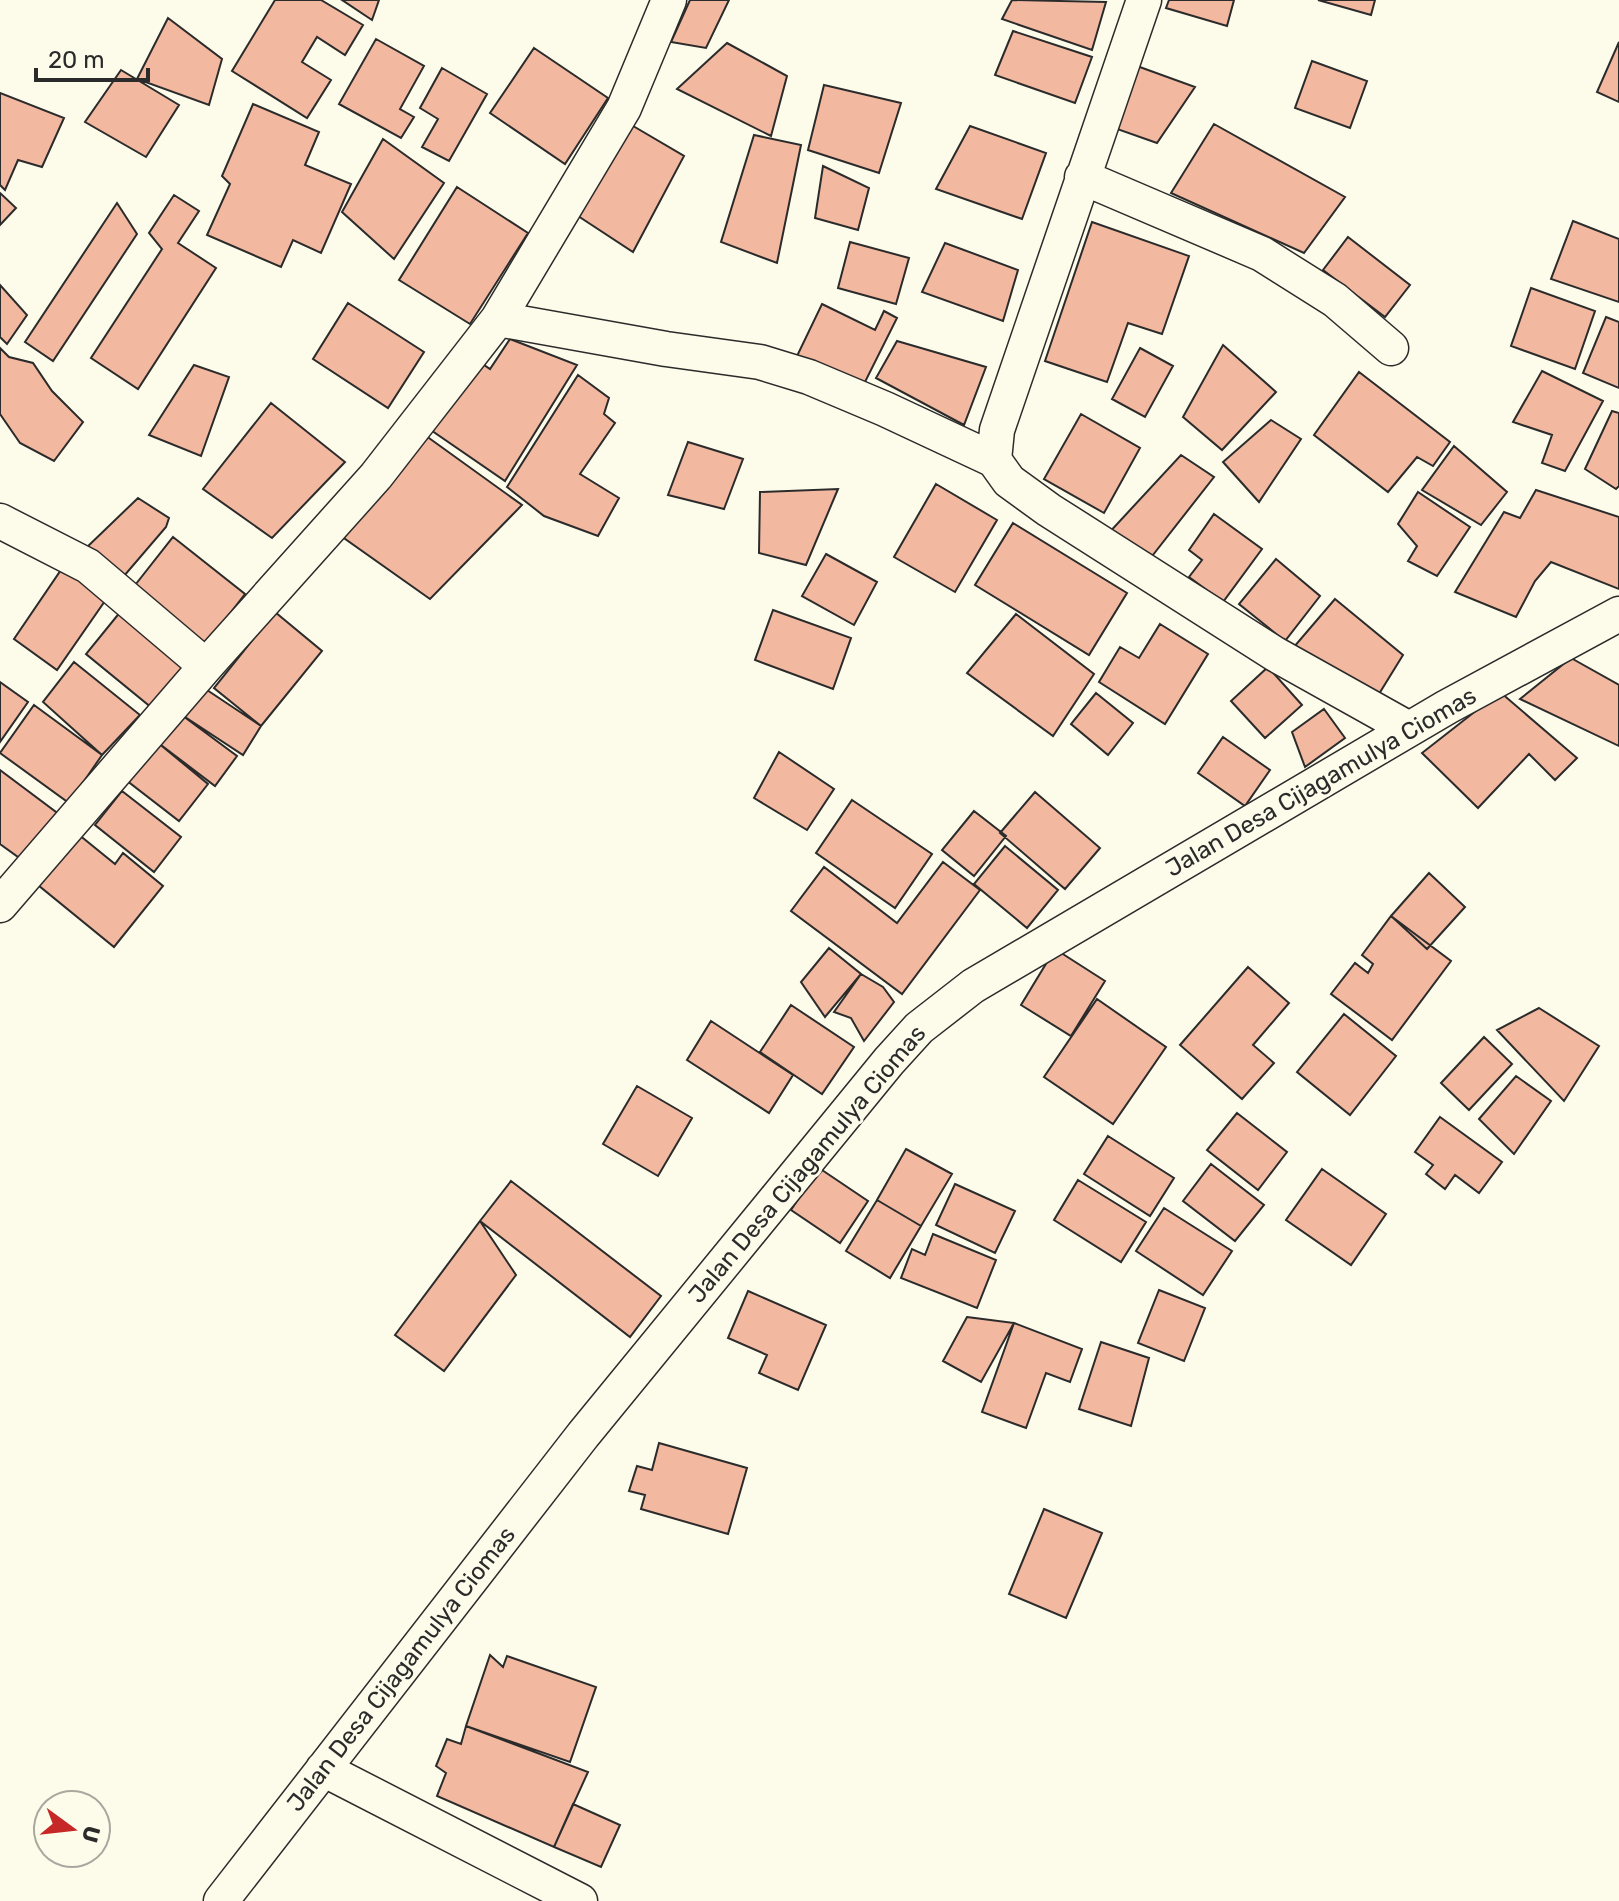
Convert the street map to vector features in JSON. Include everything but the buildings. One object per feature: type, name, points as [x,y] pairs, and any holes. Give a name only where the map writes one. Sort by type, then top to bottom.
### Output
[{"type":"street","points":[[0,905],[206,666],[376,476],[498,319],[624,108],[669,0]]},
{"type":"street","points":[[994,460],[997,430],[1144,0]]},
{"type":"street","points":[[1082,177],[1262,254],[1335,300],[1391,348]]},
{"type":"street","points":[[498,319],[760,362],[809,377],[885,409],[994,460],[1009,481],[1049,510],[1275,654],[1409,729]]},
{"type":"street","points":[[0,521],[88,566],[206,666]]},
{"type":"street","name":"Jalan Desa Cijagamulya Ciomas","points":[[221,1901],[583,1435],[919,1028],[973,986],[1409,729],[1619,614]]},
{"type":"street","points":[[323,1769],[580,1901]]}]
